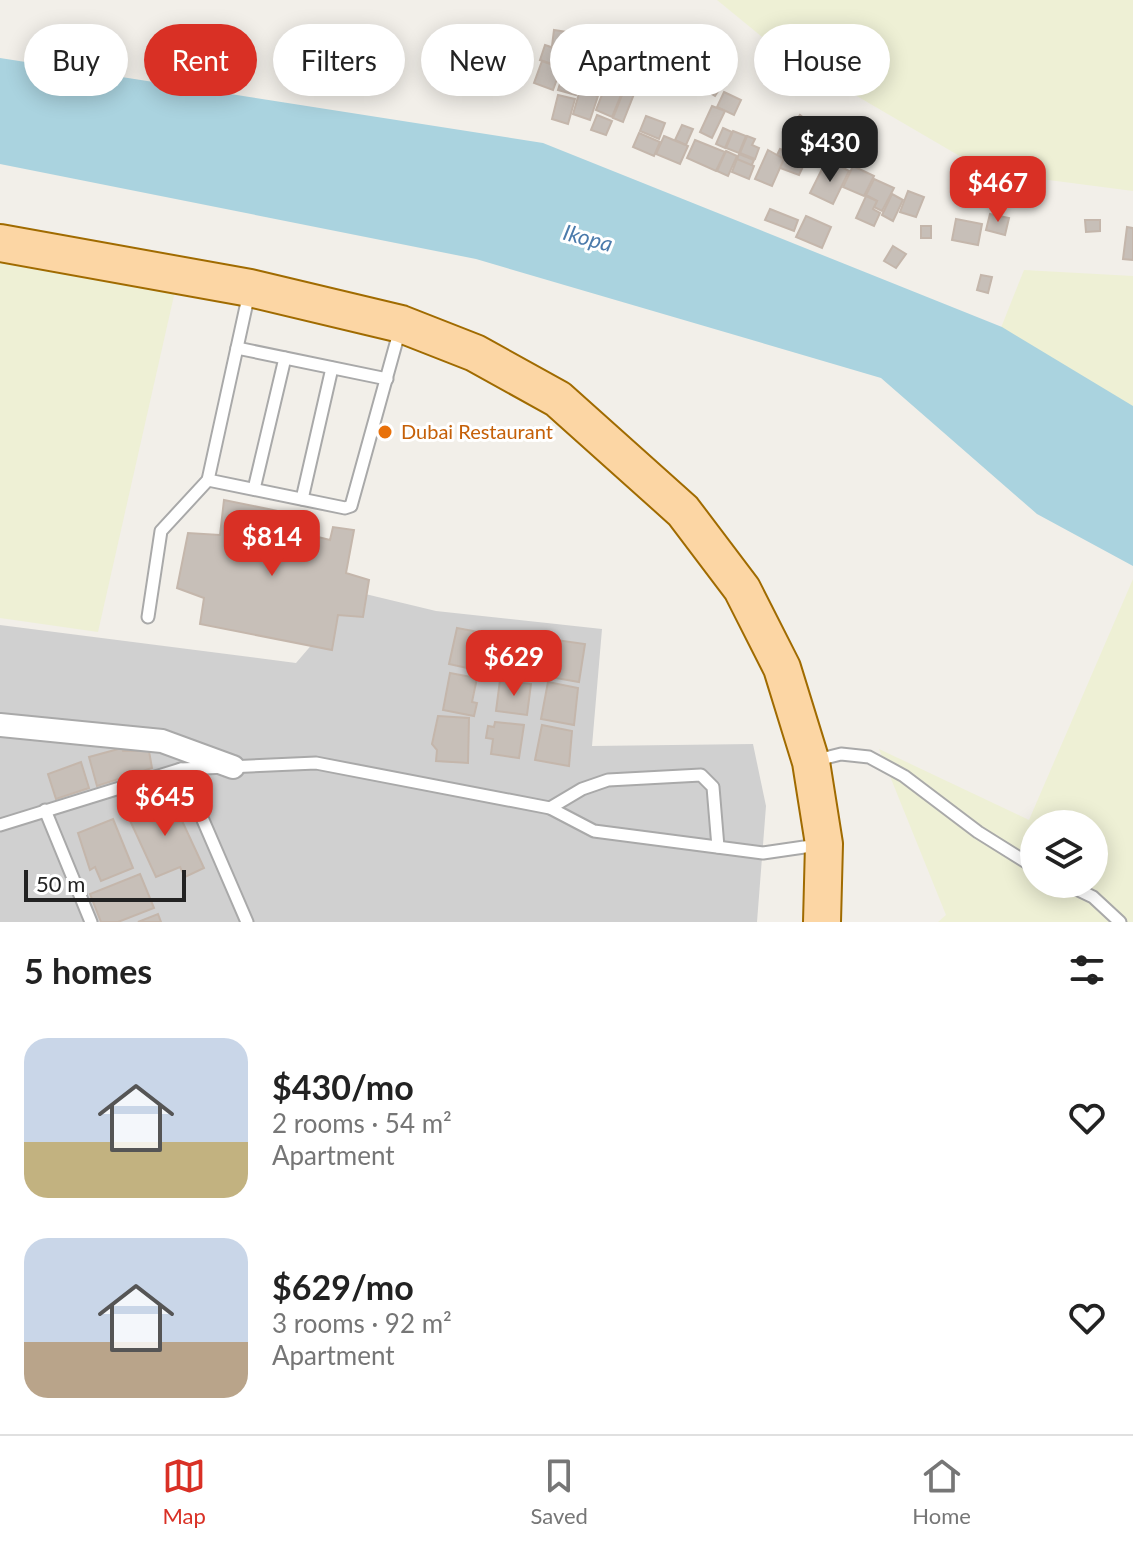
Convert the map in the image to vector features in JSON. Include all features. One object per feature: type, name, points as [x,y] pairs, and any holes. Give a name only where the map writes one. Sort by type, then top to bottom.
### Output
[{"type":"main road","points":[[0,243],[250,288],[401,324],[475,353],[558,399],[683,511],[742,589],[782,668],[811,762],[824,844],[822,922]]},
{"type":"street","points":[[0,725],[162,741],[233,767]]},
{"type":"lane","points":[[148,617],[161,531],[208,480],[250,288]]},
{"type":"lane","points":[[208,480],[345,508],[355,501],[401,324]]},
{"type":"lane","points":[[237,348],[387,379]]},
{"type":"lane","points":[[254,489],[285,358]]},
{"type":"lane","points":[[302,499],[332,368]]},
{"type":"lane","points":[[811,762],[841,754],[869,757],[904,776],[978,832],[1020,858]]},
{"type":"lane","points":[[0,825],[181,769],[316,763],[550,808],[594,831],[763,853],[824,844]]},
{"type":"lane","points":[[181,769],[247,922]]},
{"type":"lane","points":[[550,808],[608,780],[701,775],[713,787],[718,847]]},
{"type":"lane","points":[[45,810],[91,922]]},
{"type":"lane","points":[[1094,898],[1120,922]]},
{"type":"shaded area","points":[[357,592],[436,611],[602,629],[592,746],[753,744],[766,806],[757,922],[0,922],[0,625],[296,663]]},
{"type":"green space","points":[[717,0],[1133,0],[1133,191],[987,172],[857,96],[890,96],[890,24],[754,24],[754,30]]},
{"type":"green space","points":[[0,256],[175,291],[98,632],[0,618]]},
{"type":"green space","points":[[1024,270],[1133,276],[1133,483],[979,383]]},
{"type":"green space","points":[[1133,579],[1133,922],[938,922],[946,915],[879,749],[1020,816],[1020,898],[1108,898],[1108,810],[1033,810]]},
{"type":"water","name":"Ikopa","points":[[0,58],[24,62],[24,96],[128,96],[128,78],[144,81],[144,96],[243,96],[543,143],[1002,327],[1133,406],[1133,566],[1037,514],[881,378],[476,259],[0,164]]},
{"type":"building","points":[[545,45],[550,47],[550,63],[540,60]]},
{"type":"building","points":[[542,61],[550,64],[550,89],[534,83]]},
{"type":"building","points":[[558,96],[575,99],[568,124],[552,119]]},
{"type":"building","points":[[578,96],[598,96],[590,120],[573,114]]},
{"type":"building","points":[[602,96],[621,96],[612,117],[596,110]]},
{"type":"building","points":[[622,96],[633,96],[623,122],[613,118]]},
{"type":"building","points":[[722,96],[741,100],[734,115],[717,107]]},
{"type":"building","points":[[712,106],[725,111],[712,138],[700,132]]},
{"type":"building","points":[[597,115],[612,121],[606,135],[591,130]]},
{"type":"building","points":[[800,115],[819,130],[813,138],[807,133],[805,137],[791,127]]},
{"type":"building","points":[[646,116],[665,123],[659,139],[640,131]]},
{"type":"building","points":[[682,125],[693,129],[686,145],[675,140]]},
{"type":"building","points":[[723,128],[732,132],[725,148],[716,144]]},
{"type":"building","points":[[733,131],[746,136],[739,153],[726,148]]},
{"type":"building","points":[[639,133],[660,142],[654,156],[633,147]]},
{"type":"building","points":[[664,136],[688,146],[680,164],[656,154]]},
{"type":"building","points":[[747,136],[755,139],[752,145],[759,148],[755,159],[740,153]]},
{"type":"building","points":[[695,140],[725,152],[716,171],[687,158]]},
{"type":"building","points":[[780,149],[807,158],[799,175],[772,165]]},
{"type":"building","points":[[768,150],[784,159],[772,186],[755,179]]},
{"type":"building","points":[[726,151],[737,156],[728,176],[717,171]]},
{"type":"building","points":[[739,154],[754,160],[750,169],[740,164],[738,169],[734,167]]},
{"type":"building","points":[[737,159],[754,166],[749,179],[732,172]]},
{"type":"building","points":[[838,165],[849,171],[833,204],[810,193],[822,169],[833,174]]},
{"type":"building","points":[[853,166],[874,176],[864,196],[843,187]]},
{"type":"building","points":[[874,179],[894,188],[882,211],[874,207],[877,201],[866,195]]},
{"type":"building","points":[[908,191],[924,197],[916,217],[900,212]]},
{"type":"building","points":[[892,194],[903,200],[893,221],[882,215]]},
{"type":"building","points":[[866,196],[877,201],[873,209],[880,213],[874,226],[856,218]]},
{"type":"building","points":[[770,209],[798,220],[794,231],[765,220]]},
{"type":"building","points":[[990,214],[1009,218],[1005,235],[986,230]]},
{"type":"building","points":[[806,216],[831,227],[822,248],[796,237]]},
{"type":"building","points":[[956,219],[982,224],[978,245],[952,240]]},
{"type":"building","points":[[1085,220],[1100,220],[1100,231],[1086,232]]},
{"type":"building","points":[[921,226],[931,226],[931,238],[921,238]]},
{"type":"building","points":[[1127,227],[1133,228],[1133,260],[1123,259]]},
{"type":"building","points":[[893,246],[906,254],[896,268],[884,261]]},
{"type":"building","points":[[981,275],[992,277],[988,293],[977,290]]},
{"type":"building","points":[[224,500],[278,511],[278,527],[330,540],[333,527],[354,530],[346,573],[369,580],[363,617],[338,615],[332,650],[200,624],[204,598],[177,588],[188,533],[220,535]]},
{"type":"building","points":[[457,628],[484,633],[479,658],[484,659],[481,671],[449,664]]},
{"type":"building","points":[[509,636],[538,641],[533,670],[504,665]]},
{"type":"building","points":[[556,640],[585,644],[579,682],[550,677]]},
{"type":"building","points":[[450,673],[477,678],[472,702],[477,703],[474,716],[443,710]]},
{"type":"building","points":[[500,680],[531,684],[527,715],[496,711]]},
{"type":"building","points":[[548,682],[578,688],[574,725],[541,719]]},
{"type":"building","points":[[438,716],[469,718],[468,763],[436,761],[437,750],[432,744]]},
{"type":"building","points":[[495,722],[524,725],[519,758],[491,754],[493,739],[486,738],[488,726],[494,727]]},
{"type":"building","points":[[542,725],[572,731],[569,766],[535,760]]},
{"type":"building","points":[[122,748],[123,751],[149,751],[152,768],[97,786],[89,757]]},
{"type":"building","points":[[81,762],[89,788],[56,799],[48,774]]},
{"type":"building","points":[[170,795],[204,868],[185,877],[180,867],[156,877],[127,814]]},
{"type":"building","points":[[113,819],[133,868],[101,881],[95,867],[90,870],[78,833]]},
{"type":"building","points":[[140,874],[154,908],[118,922],[101,922],[90,894]]},
{"type":"building","points":[[158,914],[161,922],[138,922]]},
{"type":"place","name":"Dubai Restaurant","points":[[385,432]]}]
